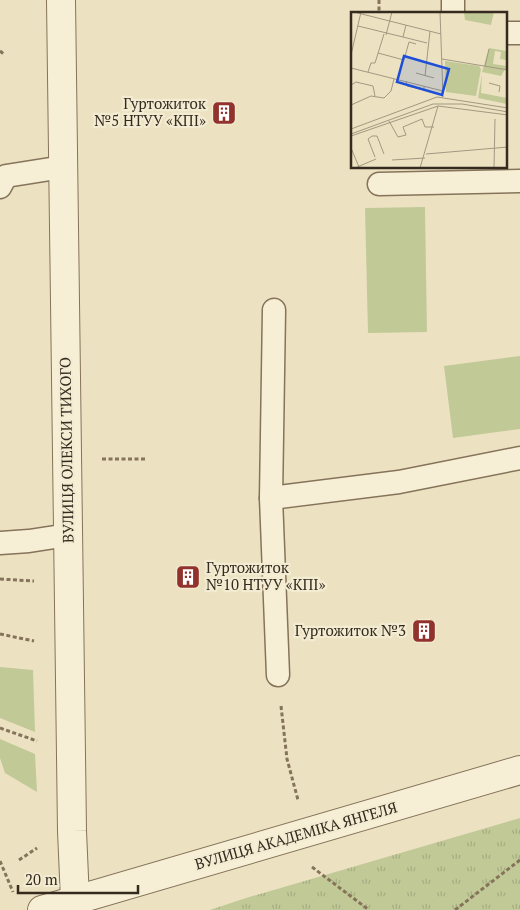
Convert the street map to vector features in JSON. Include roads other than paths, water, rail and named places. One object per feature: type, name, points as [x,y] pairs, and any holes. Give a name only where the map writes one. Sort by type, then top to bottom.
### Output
[{"type":"street","name":"ВУЛИЦЯ ОЛЕКСИ ТИХОГО","points":[[61,0],[72,831],[75,900]]},
{"type":"street","name":"ВУЛИЦЯ АКАДЕМІКА ЯНГЕЛЯ","points":[[42,910],[520,770]]},
{"type":"lane","points":[[0,188],[6,176],[64,167]]},
{"type":"lane","points":[[379,184],[520,181]]},
{"type":"lane","points":[[274,310],[271,498],[278,675]]},
{"type":"lane","points":[[271,498],[399,482],[520,458]]},
{"type":"lane","points":[[0,543],[29,542],[68,535]]},
{"type":"place","name":"Гуртожиток №5 НТУУ «КПІ»","points":[[224,113]]},
{"type":"place","name":"Гуртожиток №10 НТУУ «КПІ»","points":[[188,577]]},
{"type":"place","name":"Гуртожиток №3","points":[[424,631]]}]
